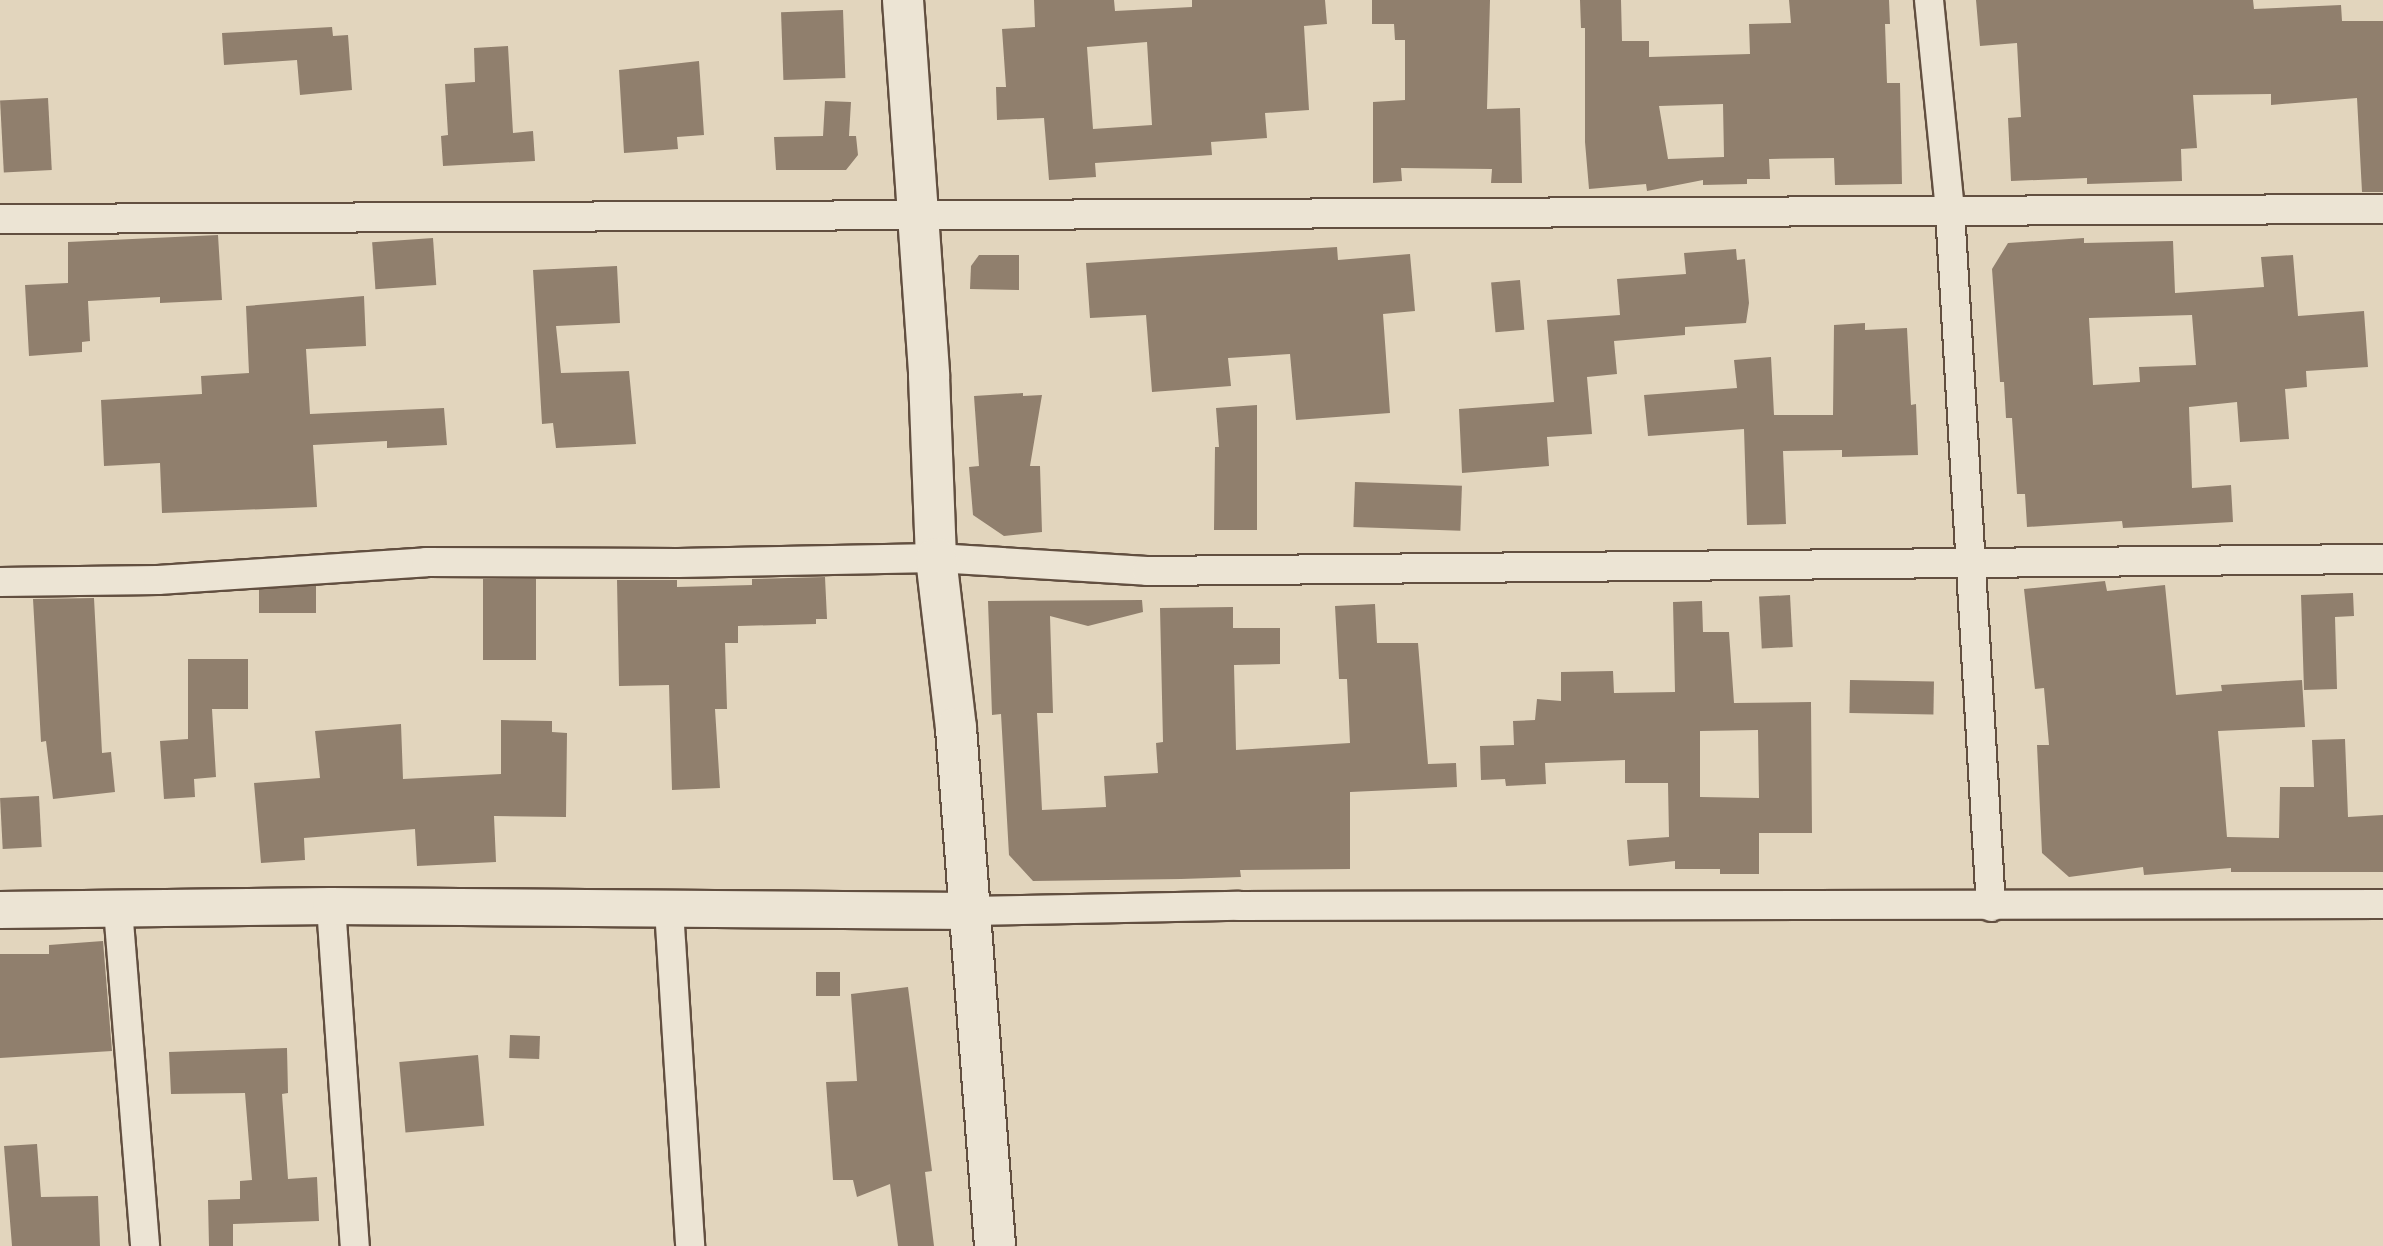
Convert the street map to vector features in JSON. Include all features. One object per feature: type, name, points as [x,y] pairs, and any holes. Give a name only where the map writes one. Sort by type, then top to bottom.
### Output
[{"type":"main road","points":[[903,0],[919,216],[936,558],[956,728],[995,1246]]},
{"type":"street","points":[[1929,0],[1950,211],[1991,907]]},
{"type":"street","points":[[0,219],[2383,209]]},
{"type":"street","points":[[0,582],[158,580],[426,562],[678,563],[936,558],[1147,571],[2383,559]]},
{"type":"street","points":[[0,910],[331,906],[971,911],[1254,906],[2383,904]]},
{"type":"street","points":[[331,906],[355,1246]]},
{"type":"street","points":[[118,909],[145,1246]]},
{"type":"street","points":[[669,909],[690,1246]]},
{"type":"building","points":[[1034,0],[1114,0],[1115,11],[1192,7],[1192,0],[1325,0],[1327,24],[1304,26],[1309,110],[1265,113],[1267,138],[1211,142],[1212,155],[1095,163],[1096,177],[1049,180],[1044,118],[997,120],[996,87],[1006,87],[1002,29],[1035,27]],"holes":[[[1147,42],[1152,125],[1093,129],[1087,47]]]},
{"type":"building","points":[[1372,0],[1490,0],[1487,109],[1520,108],[1522,183],[1491,183],[1492,169],[1401,168],[1402,181],[1373,183],[1373,102],[1405,100],[1405,40],[1395,40],[1394,24],[1372,24]]},
{"type":"building","points":[[1580,0],[1621,0],[1622,41],[1649,41],[1649,57],[1750,54],[1749,24],[1791,23],[1789,0],[1889,0],[1890,24],[1885,24],[1887,83],[1900,83],[1902,184],[1835,185],[1834,158],[1769,159],[1770,179],[1747,179],[1747,184],[1703,185],[1703,180],[1647,191],[1646,184],[1589,189],[1585,142],[1585,28],[1581,28]],"holes":[[[1723,104],[1724,157],[1668,159],[1659,106]]]},
{"type":"building","points":[[1976,0],[2253,0],[2254,9],[2341,5],[2342,21],[2383,21],[2383,192],[2362,192],[2357,98],[2271,105],[2271,94],[2193,95],[2197,148],[2181,149],[2182,181],[2087,184],[2087,178],[2011,181],[2008,118],[2021,117],[2017,43],[1980,46]]},
{"type":"building","points":[[843,10],[845,78],[783,80],[781,12]]},
{"type":"building","points":[[332,27],[333,36],[348,35],[352,90],[300,95],[297,60],[224,65],[222,33]]},
{"type":"building","points":[[508,46],[513,133],[533,131],[535,161],[443,166],[441,136],[448,135],[445,84],[475,82],[474,48]]},
{"type":"building","points":[[699,61],[704,135],[677,137],[678,149],[624,153],[619,70]]},
{"type":"building","points":[[48,98],[52,170],[4,172],[0,101]]},
{"type":"building","points":[[825,101],[851,102],[849,136],[856,136],[858,155],[846,170],[776,170],[774,137],[823,136]]},
{"type":"building","points":[[218,235],[222,300],[160,303],[160,297],[88,301],[90,341],[82,342],[82,352],[29,356],[25,285],[68,283],[68,242]]},
{"type":"building","points":[[433,238],[436,285],[375,289],[372,242]]},
{"type":"building","points":[[2084,238],[2084,243],[2173,241],[2175,293],[2264,287],[2261,257],[2293,255],[2298,316],[2364,311],[2368,367],[2306,371],[2307,387],[2285,389],[2289,439],[2240,442],[2237,402],[2189,407],[2192,488],[2231,485],[2233,522],[2123,528],[2122,521],[2027,527],[2025,494],[2017,494],[2012,418],[2006,418],[2004,382],[2000,382],[1992,269],[2008,243]],"holes":[[[2192,315],[2196,365],[2139,367],[2140,382],[2093,385],[2089,318]]]},
{"type":"building","points":[[1337,247],[1338,260],[1410,254],[1415,311],[1383,314],[1390,413],[1296,420],[1290,354],[1228,358],[1231,386],[1152,392],[1146,315],[1090,318],[1086,263]]},
{"type":"building","points":[[1736,249],[1737,260],[1745,259],[1749,303],[1746,323],[1685,327],[1685,335],[1614,341],[1617,374],[1587,377],[1592,434],[1547,437],[1549,466],[1462,473],[1459,409],[1554,402],[1547,320],[1620,315],[1617,279],[1686,274],[1684,253]]},
{"type":"building","points":[[979,255],[1019,255],[1019,290],[970,289],[971,266]]},
{"type":"building","points":[[617,266],[620,323],[556,326],[561,373],[629,371],[636,444],[556,448],[553,423],[542,424],[533,270]]},
{"type":"building","points":[[1520,280],[1524,330],[1495,332],[1491,283]]},
{"type":"building","points":[[364,296],[366,346],[306,349],[310,414],[444,408],[447,445],[387,448],[387,441],[313,445],[317,507],[162,513],[160,463],[104,466],[101,400],[202,394],[201,376],[249,373],[246,306]]},
{"type":"building","points":[[1865,323],[1865,330],[1907,328],[1911,405],[1916,404],[1918,455],[1842,457],[1842,450],[1783,451],[1786,524],[1747,525],[1744,429],[1648,436],[1644,395],[1737,388],[1734,360],[1771,357],[1774,415],[1833,415],[1834,325]]},
{"type":"building","points":[[1023,393],[1023,396],[1042,395],[1030,466],[1040,466],[1042,532],[1004,536],[973,515],[969,467],[979,466],[974,396]]},
{"type":"building","points":[[1257,405],[1257,530],[1214,530],[1215,447],[1219,447],[1216,408]]},
{"type":"building","points":[[1355,482],[1462,486],[1460,531],[1353,527]]},
{"type":"building","points":[[825,577],[827,619],[816,619],[816,624],[738,626],[738,643],[725,643],[727,709],[715,709],[720,788],[672,790],[669,685],[619,686],[617,580],[677,580],[677,587],[752,585],[752,579]]},
{"type":"building","points":[[483,579],[536,579],[536,660],[483,660]]},
{"type":"building","points":[[2105,581],[2107,591],[2165,585],[2176,695],[2222,691],[2221,685],[2302,680],[2305,727],[2218,731],[2227,837],[2279,838],[2280,787],[2314,787],[2312,740],[2345,739],[2348,817],[2383,815],[2383,872],[2231,872],[2231,868],[2144,875],[2143,867],[2069,877],[2042,853],[2037,745],[2049,745],[2044,688],[2035,689],[2024,589]]},
{"type":"building","points":[[259,586],[316,586],[316,613],[259,613]]},
{"type":"building","points":[[2353,593],[2354,616],[2335,617],[2337,689],[2304,690],[2301,595]]},
{"type":"building","points":[[1790,595],[1793,647],[1762,649],[1759,597]]},
{"type":"building","points":[[94,598],[102,753],[111,752],[115,792],[53,799],[46,741],[41,742],[33,599]]},
{"type":"building","points":[[1142,600],[1143,612],[1088,626],[1050,616],[1053,713],[1037,713],[1042,810],[1106,807],[1104,776],[1158,773],[1156,743],[1163,742],[1160,608],[1233,607],[1233,628],[1280,628],[1280,664],[1234,665],[1236,750],[1350,743],[1347,679],[1339,679],[1335,606],[1375,604],[1377,643],[1418,643],[1428,764],[1456,763],[1457,787],[1350,792],[1350,869],[1240,870],[1241,877],[1033,881],[1009,855],[1001,714],[992,715],[988,601]]},
{"type":"building","points":[[1702,601],[1703,632],[1729,632],[1734,703],[1811,702],[1812,833],[1759,833],[1759,874],[1720,874],[1720,869],[1675,869],[1675,861],[1629,866],[1627,840],[1669,837],[1668,783],[1625,783],[1625,760],[1545,763],[1546,784],[1506,786],[1505,779],[1481,780],[1480,746],[1514,745],[1513,721],[1535,720],[1537,699],[1561,701],[1561,672],[1613,671],[1614,693],[1675,692],[1673,602]],"holes":[[[1758,730],[1759,798],[1700,797],[1700,731]]]},
{"type":"building","points":[[188,659],[248,659],[248,709],[212,709],[216,777],[194,779],[195,797],[164,799],[160,741],[188,739]]},
{"type":"building","points":[[1850,680],[1934,681],[1933,714],[1849,713]]},
{"type":"building","points":[[501,720],[552,721],[552,732],[567,733],[566,817],[494,816],[496,862],[417,866],[415,829],[304,838],[305,860],[261,863],[254,783],[320,778],[315,731],[401,724],[403,779],[501,774]]},
{"type":"building","points":[[39,796],[42,847],[3,849],[0,798]]},
{"type":"building","points":[[103,941],[112,1051],[0,1058],[0,954],[49,954],[49,945]]},
{"type":"building","points":[[816,972],[840,972],[840,996],[816,996]]},
{"type":"building","points":[[908,987],[932,1171],[925,1172],[934,1246],[898,1246],[890,1184],[857,1197],[853,1180],[833,1180],[826,1082],[857,1081],[851,994]]},
{"type":"building","points":[[510,1035],[540,1036],[539,1059],[509,1058]]},
{"type":"building","points":[[287,1048],[288,1093],[282,1094],[288,1179],[317,1177],[319,1221],[233,1224],[233,1246],[209,1246],[208,1200],[240,1199],[240,1181],[252,1180],[245,1093],[171,1094],[169,1052]]},
{"type":"building","points":[[478,1055],[484,1126],[405,1133],[399,1062]]},
{"type":"building","points":[[37,1144],[41,1197],[98,1196],[100,1246],[12,1246],[4,1146]]}]
